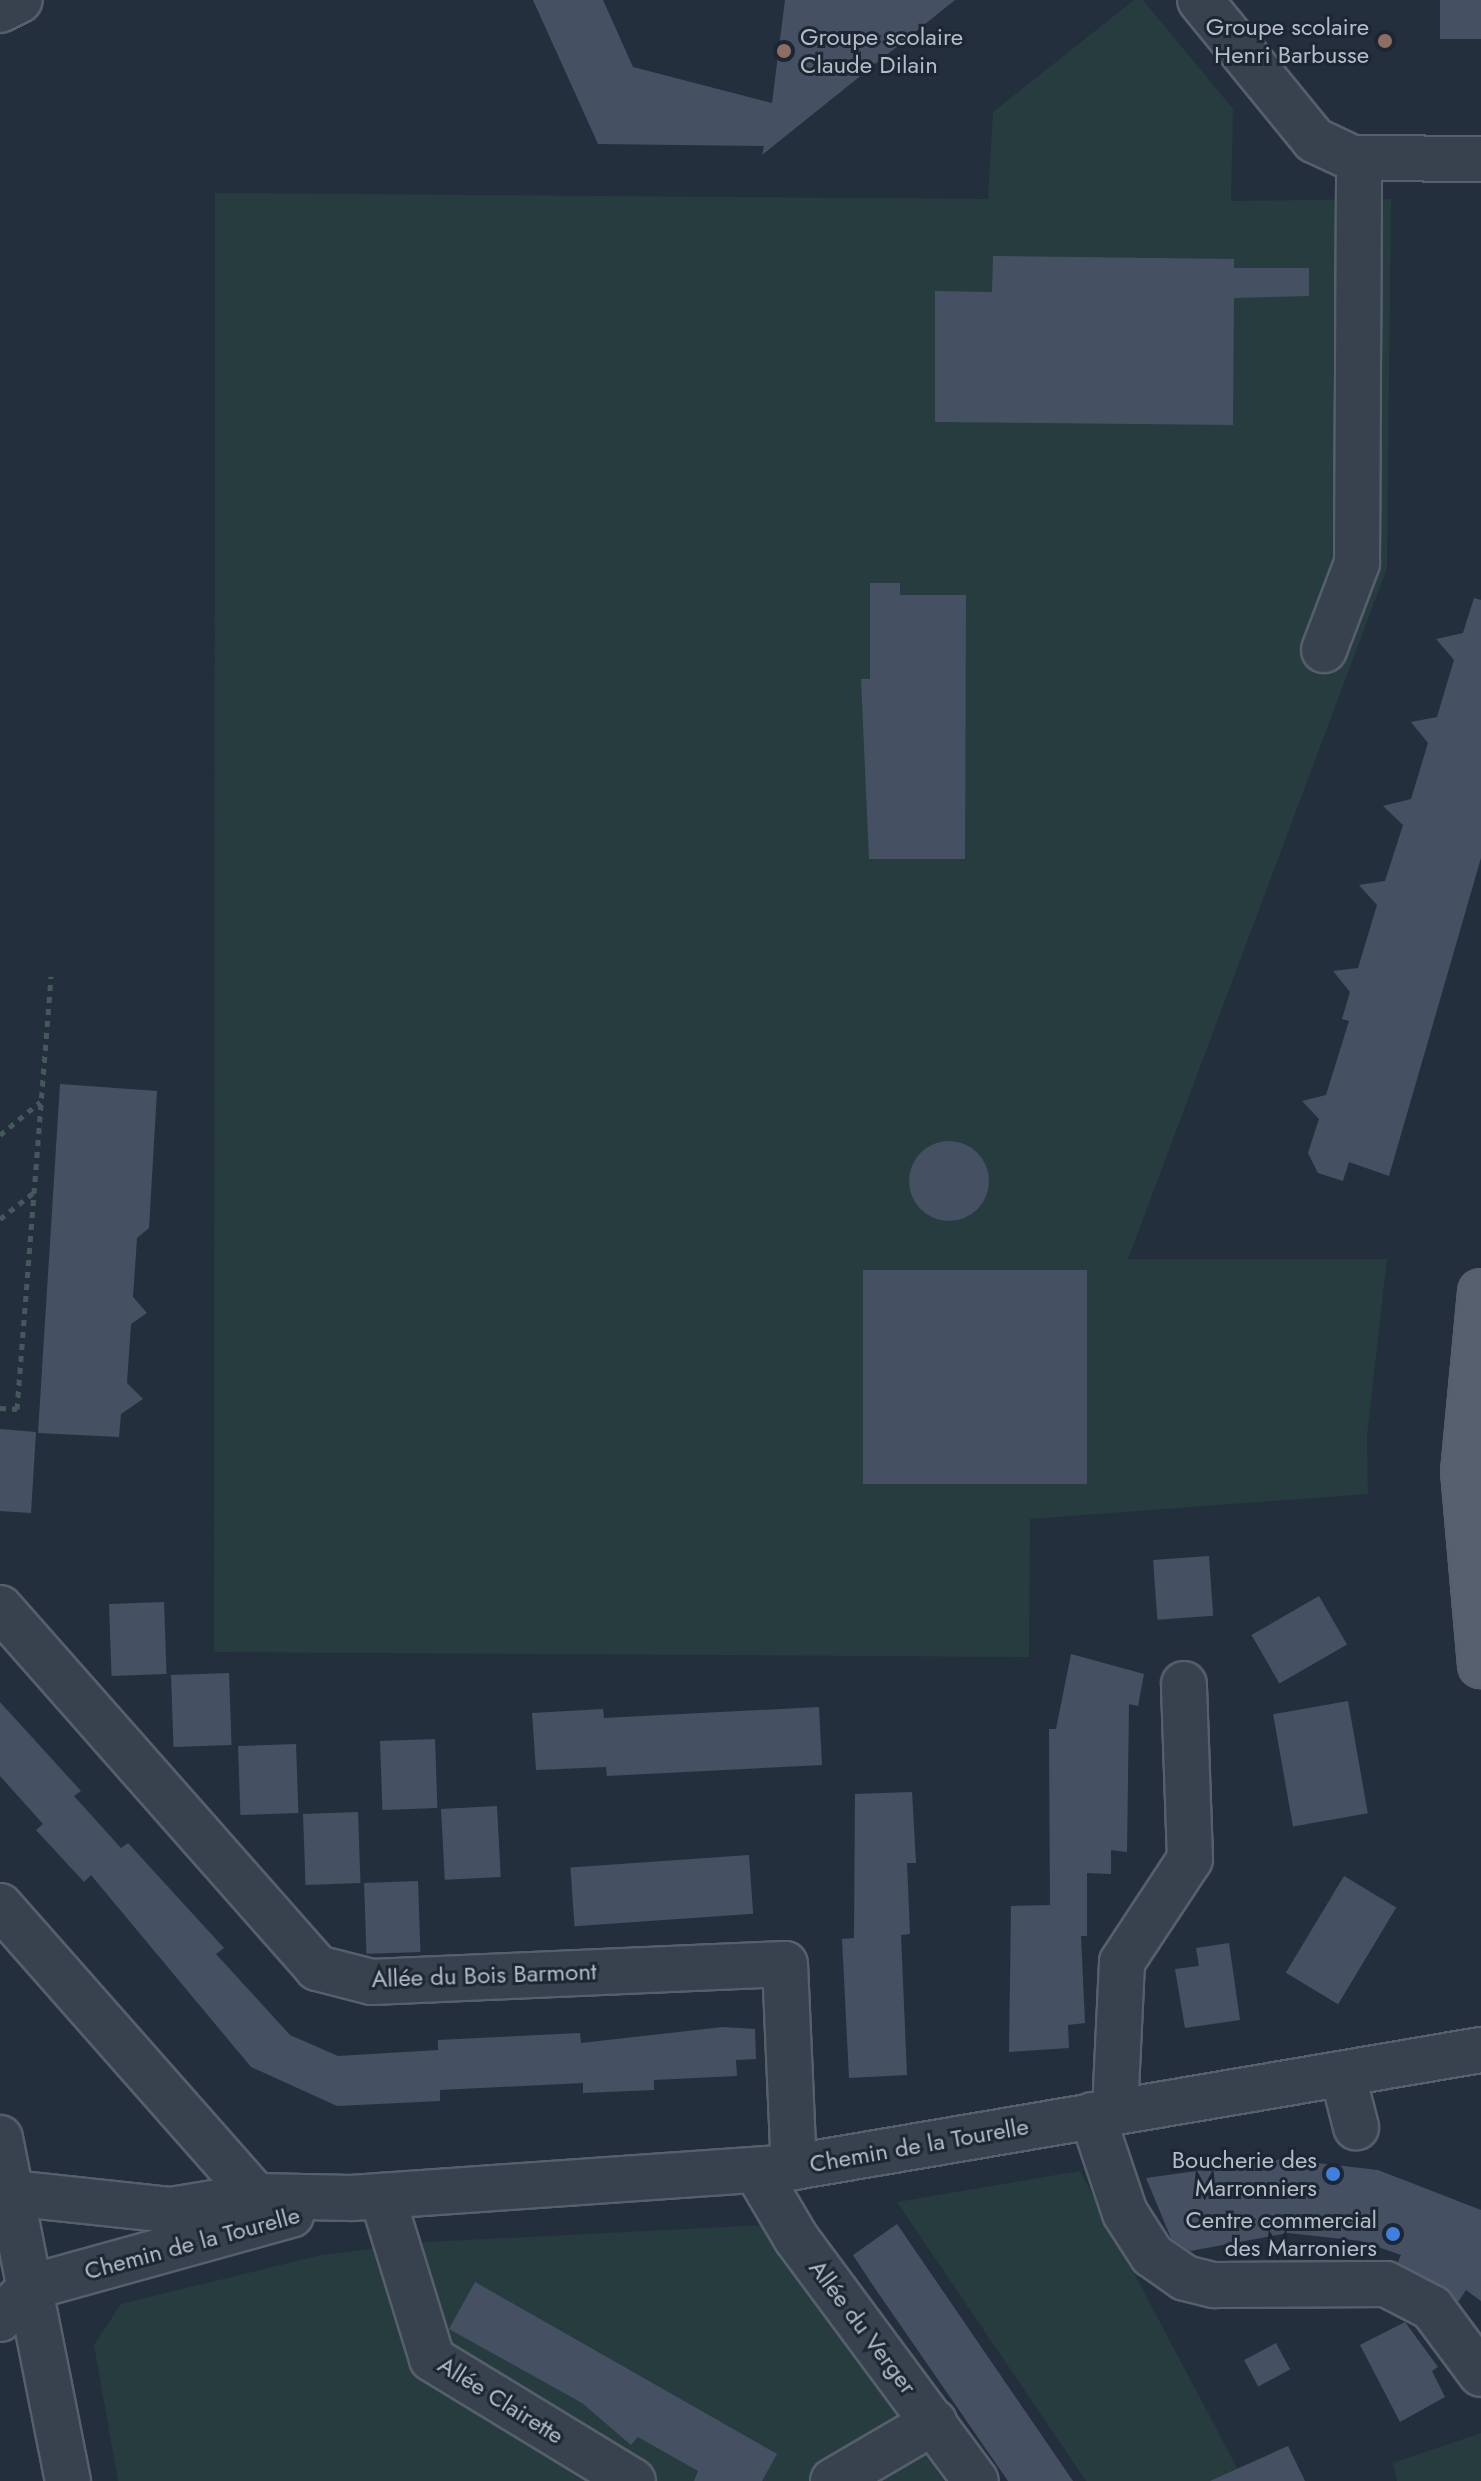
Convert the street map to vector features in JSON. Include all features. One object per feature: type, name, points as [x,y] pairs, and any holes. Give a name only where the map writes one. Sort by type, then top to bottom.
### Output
[{"type":"main road","points":[[1481,1292],[1464,1471],[1481,1665]]},
{"type":"street","points":[[0,10],[20,0]]},
{"type":"street","points":[[1200,0],[1314,140],[1359,158],[1481,159]]},
{"type":"street","points":[[1324,650],[1357,563],[1359,158]]},
{"type":"street","name":"Allée du Bois Barmont","points":[[0,1608],[317,1968],[372,1982],[785,1964],[775,2169]]},
{"type":"street","points":[[1184,1684],[1190,1859],[1122,1962],[1104,2113],[1125,2213],[1152,2255],[1174,2270],[1214,2285],[1386,2284],[1432,2308],[1481,2374]]},
{"type":"street","points":[[0,1906],[256,2196]]},
{"type":"street","name":"Chemin de la Tourelle","points":[[11,2193],[171,2210],[256,2196],[367,2197],[775,2169],[1343,2076],[1481,2050]]},
{"type":"street","points":[[1343,2076],[1356,2127]]},
{"type":"street","points":[[0,2138],[68,2481]]},
{"type":"street","name":"Allée du Verger","points":[[775,2169],[796,2238],[976,2481]]},
{"type":"street","name":"Chemin de la Tourelle","points":[[31,2287],[367,2197]]},
{"type":"street","name":"Allée Clairette","points":[[367,2197],[432,2359],[633,2481]]},
{"type":"street","points":[[0,2319],[31,2287]]},
{"type":"street","points":[[833,2481],[934,2422]]},
{"type":"path","points":[[0,1408],[17,1409],[51,976]]},
{"type":"path","points":[[0,1135],[41,1102]]},
{"type":"path","points":[[0,1219],[34,1193]]},
{"type":"green space","points":[[1134,0],[1143,0],[1233,109],[1231,201],[1391,199],[1387,568],[1128,1259],[1387,1259],[1367,1436],[1368,1494],[1030,1519],[1029,1657],[214,1652],[215,193],[988,199],[993,112]]},
{"type":"green space","points":[[1080,2171],[1244,2481],[1086,2481],[897,2202]]},
{"type":"green space","points":[[765,2225],[944,2481],[118,2481],[94,2345],[121,2304],[321,2255],[428,2242]]},
{"type":"green space","points":[[1481,2433],[1481,2481],[1397,2481],[1393,2463]]},
{"type":"building","points":[[533,0],[603,0],[633,67],[772,103],[785,0],[955,0],[762,155],[764,146],[598,144]]},
{"type":"building","points":[[1440,0],[1481,0],[1481,39],[1440,39]]},
{"type":"building","points":[[993,256],[1234,259],[1234,268],[1309,268],[1309,296],[1234,298],[1233,425],[935,422],[935,291],[992,292]]},
{"type":"building","points":[[870,583],[900,583],[900,595],[966,595],[965,859],[869,859],[861,679],[870,679]]},
{"type":"building","points":[[1474,598],[1481,600],[1481,858],[1389,1176],[1349,1162],[1343,1181],[1318,1173],[1308,1153],[1319,1119],[1302,1101],[1326,1095],[1349,1021],[1342,1019],[1350,992],[1333,971],[1358,968],[1377,905],[1359,885],[1385,881],[1403,825],[1383,806],[1411,799],[1428,743],[1411,722],[1437,717],[1454,660],[1436,639],[1463,633]]},
{"type":"building","points":[[60,1084],[157,1091],[149,1228],[137,1238],[133,1297],[147,1313],[131,1324],[127,1383],[143,1399],[121,1414],[119,1437],[38,1433]]},
{"type":"building","points":[[949,1141],[964,1144],[977,1153],[986,1166],[989,1181],[986,1196],[977,1209],[964,1218],[949,1221],[934,1218],[921,1209],[912,1196],[909,1181],[912,1166],[921,1153],[934,1144]]},
{"type":"building","points":[[863,1270],[1087,1270],[1087,1484],[863,1484]]},
{"type":"building","points":[[0,1429],[36,1432],[31,1513],[0,1511]]},
{"type":"building","points":[[1209,1556],[1213,1616],[1157,1620],[1153,1560]]},
{"type":"building","points":[[1319,1596],[1347,1644],[1279,1683],[1251,1635]]},
{"type":"building","points":[[164,1602],[167,1674],[112,1676],[109,1604]]},
{"type":"building","points":[[1071,1654],[1144,1674],[1138,1706],[1129,1704],[1127,1852],[1111,1850],[1111,1874],[1087,1873],[1087,1936],[1081,1936],[1085,2023],[1068,2025],[1069,2048],[1009,2052],[1011,1906],[1050,1905],[1049,1729],[1056,1729]]},
{"type":"building","points":[[229,1673],[232,1745],[174,1747],[171,1675]]},
{"type":"building","points":[[1348,1701],[1368,1813],[1293,1826],[1273,1714]]},
{"type":"building","points":[[0,1702],[81,1791],[74,1796],[121,1848],[128,1843],[224,1948],[216,1954],[290,2035],[338,2056],[438,2050],[438,2040],[580,2033],[581,2043],[723,2027],[755,2029],[756,2059],[736,2060],[737,2076],[654,2080],[654,2090],[583,2093],[583,2083],[440,2090],[440,2101],[337,2106],[251,2067],[91,1875],[84,1882],[36,1830],[43,1824],[0,1776]]},
{"type":"building","points":[[819,1707],[822,1765],[607,1776],[606,1767],[536,1770],[532,1713],[603,1709],[604,1718]]},
{"type":"building","points":[[435,1739],[437,1808],[382,1810],[380,1741]]},
{"type":"building","points":[[296,1744],[298,1813],[240,1815],[238,1746]]},
{"type":"building","points":[[912,1792],[916,1863],[907,1863],[910,1934],[901,1935],[907,2075],[849,2078],[842,1939],[854,1938],[855,1794]]},
{"type":"building","points":[[497,1806],[501,1877],[445,1880],[441,1809]]},
{"type":"building","points":[[358,1812],[360,1883],[306,1885],[303,1814]]},
{"type":"building","points":[[749,1855],[753,1914],[575,1926],[570,1867]]},
{"type":"building","points":[[1344,1876],[1396,1907],[1338,2004],[1286,1973]]},
{"type":"building","points":[[418,1881],[420,1952],[367,1954],[364,1883]]},
{"type":"building","points":[[1229,1943],[1240,2020],[1185,2028],[1175,1969],[1199,1966],[1196,1948]]},
{"type":"building","name":"Centre commercial des Marroniers","points":[[1282,2159],[1378,2170],[1481,2210],[1481,2301],[1466,2290],[1458,2302],[1398,2262],[1401,2255],[1361,2241],[1288,2233],[1190,2251],[1171,2238],[1146,2178]]},
{"type":"building","points":[[897,2224],[1073,2481],[1008,2481],[872,2284],[853,2255]]},
{"type":"building","points":[[475,2282],[777,2454],[762,2481],[694,2481],[698,2471],[638,2437],[631,2445],[582,2403],[449,2329]]},
{"type":"building","points":[[1405,2322],[1438,2367],[1432,2371],[1445,2397],[1400,2422],[1360,2345]]},
{"type":"building","points":[[1276,2343],[1290,2369],[1258,2386],[1244,2360]]},
{"type":"building","points":[[1288,2446],[1305,2481],[1210,2481]]},
{"type":"place","name":"Groupe scolaire Henri Barbusse","points":[[1385,41]]},
{"type":"place","name":"Groupe scolaire Claude Dilain","points":[[784,51]]},
{"type":"place","name":"Boucherie des Marronniers","points":[[1333,2174]]},
{"type":"place","name":"Centre commercial des Marroniers","points":[[1393,2234]]}]
